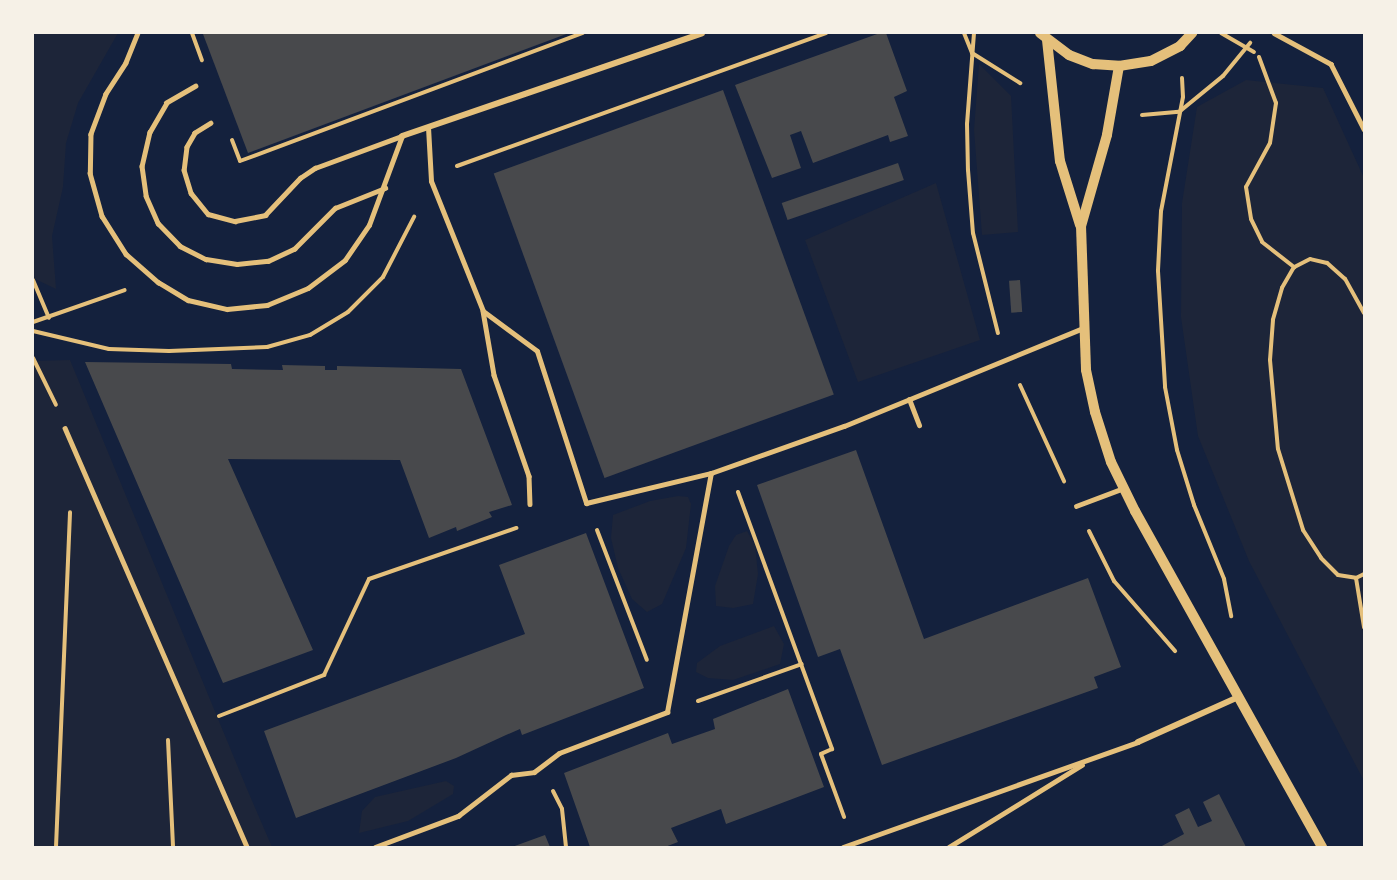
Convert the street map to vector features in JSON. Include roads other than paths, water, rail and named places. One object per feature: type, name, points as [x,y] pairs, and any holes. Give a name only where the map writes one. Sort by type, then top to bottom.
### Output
[{"type":"street","points":[[402,136],[702,33]]},
{"type":"street","points":[[1044,37],[1068,55],[1093,64],[1119,66],[1151,61],[1180,45],[1192,33]]},
{"type":"street","points":[[1044,37],[1060,161],[1081,226],[1083,328],[1095,411],[1124,488],[1322,847]]},
{"type":"street","points":[[1081,226],[1107,135],[1119,66]]},
{"type":"street","points":[[428,127],[431,181],[483,310],[537,351],[586,503],[711,473],[909,399],[1083,328]]},
{"type":"street","points":[[909,399],[919,425]]},
{"type":"street","points":[[534,772],[559,753],[667,712],[711,473]]},
{"type":"street","points":[[1138,742],[1238,697]]},
{"type":"lane","points":[[138,33],[126,63],[106,94],[91,134],[90,173],[102,216],[126,254],[158,282],[188,300],[227,309],[267,305],[298,292],[345,260],[369,225],[385,188],[402,136]]},
{"type":"lane","points":[[1274,33],[1331,64],[1364,129]]},
{"type":"lane","points":[[196,86],[167,103],[150,132],[142,166],[146,196],[158,223],[180,246],[206,259],[237,264],[268,261],[294,249],[335,208],[385,188]]},
{"type":"lane","points":[[211,123],[190,140],[184,170],[191,194],[208,214],[234,221],[265,214],[300,178],[315,168],[402,136]]},
{"type":"lane","points":[[483,310],[494,375],[532,489],[530,504]]},
{"type":"lane","points":[[65,428],[196,725],[247,847]]},
{"type":"lane","points":[[1076,506],[1124,488]]},
{"type":"lane","points":[[843,847],[1138,742]]},
{"type":"lane","points":[[949,847],[1092,759]]},
{"type":"lane","points":[[375,847],[458,816],[511,775],[534,772]]}]
